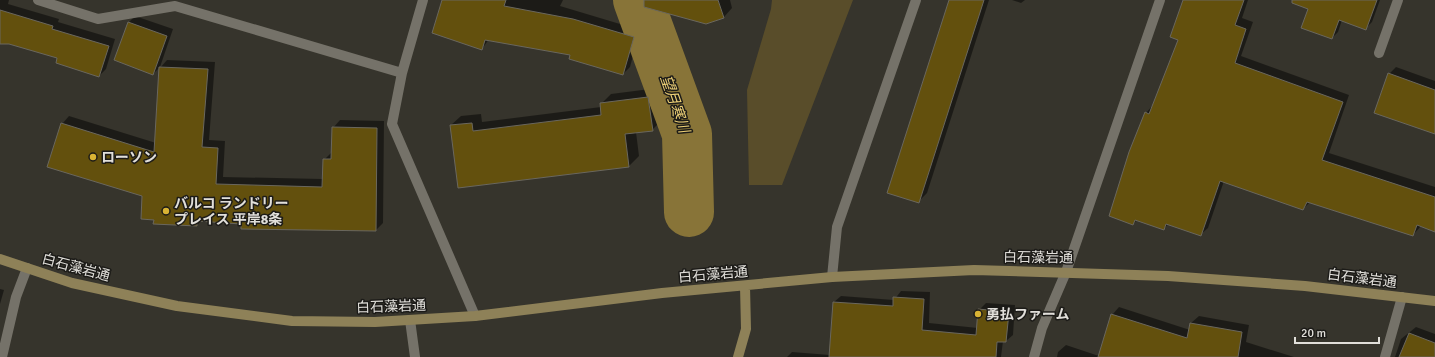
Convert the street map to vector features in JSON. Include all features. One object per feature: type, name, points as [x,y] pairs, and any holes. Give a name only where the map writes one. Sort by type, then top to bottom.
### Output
[{"type":"main road","name":"白石藻岩通","points":[[0,259],[72,283],[177,306],[292,321],[375,322],[475,316],[662,293],[832,277],[974,270],[1066,272],[1304,286],[1435,300]]},
{"type":"main road","points":[[738,357],[746,329],[746,286]]},
{"type":"street","points":[[38,0],[98,19],[175,6],[402,73]]},
{"type":"street","points":[[423,0],[402,73],[392,124],[475,316]]},
{"type":"street","points":[[832,277],[837,227],[916,0]]},
{"type":"street","points":[[1034,357],[1042,328],[1066,272],[1160,0]]},
{"type":"street","points":[[1379,53],[1398,0]]},
{"type":"street","points":[[2,357],[16,297],[27,268]]},
{"type":"street","points":[[1385,357],[1402,297]]},
{"type":"street","points":[[410,320],[414,357]]},
{"type":"shaded area","points":[[772,0],[853,0],[782,185],[749,185],[747,90],[771,9]]},
{"type":"building","points":[[442,0],[506,0],[504,6],[573,19],[634,37],[623,75],[569,59],[570,55],[485,40],[482,50],[432,33]]},
{"type":"building","points":[[644,0],[718,0],[724,18],[706,24],[644,7]]},
{"type":"building","points":[[949,0],[984,0],[919,203],[887,193]]},
{"type":"building","points":[[1183,0],[1244,0],[1235,25],[1246,29],[1235,63],[1343,102],[1322,160],[1435,197],[1435,232],[1417,225],[1413,236],[1307,202],[1303,210],[1220,181],[1201,236],[1166,224],[1164,230],[1135,220],[1133,225],[1109,216],[1129,152],[1145,112],[1149,114],[1178,40],[1170,37]]},
{"type":"building","points":[[1292,0],[1377,0],[1366,30],[1339,20],[1332,39],[1301,28],[1308,9],[1292,3]]},
{"type":"building","points":[[0,10],[53,26],[52,29],[109,46],[99,77],[56,63],[57,58],[9,44],[0,44]]},
{"type":"building","points":[[128,22],[167,36],[153,75],[114,60]]},
{"type":"building","points":[[159,67],[208,69],[202,147],[218,148],[216,184],[322,187],[323,159],[331,159],[332,127],[377,128],[376,231],[241,229],[241,224],[197,221],[197,226],[153,224],[154,220],[141,219],[142,196],[47,167],[61,123],[154,152]]},
{"type":"building","points":[[1388,73],[1435,90],[1435,134],[1374,113]]},
{"type":"building","points":[[648,97],[653,131],[625,134],[629,167],[458,188],[450,125],[472,123],[473,131],[601,115],[600,103]]},
{"type":"building","points":[[893,297],[924,299],[922,330],[976,335],[978,309],[1009,312],[1006,342],[997,342],[996,357],[829,357],[833,302],[893,306]]},
{"type":"building","points":[[1111,314],[1187,338],[1190,323],[1242,332],[1238,357],[1098,357]]},
{"type":"building","points":[[1409,333],[1435,343],[1435,357],[1399,357]]},
{"type":"waterway","name":"望月寒川","points":[[638,0],[687,134],[689,212]]},
{"type":"place","name":"ローソン","points":[[93,157]]},
{"type":"place","name":"バルコ ランドリー プレイス 平岸8条","points":[[166,211]]},
{"type":"place","name":"勇払ファーム","points":[[978,314]]}]
